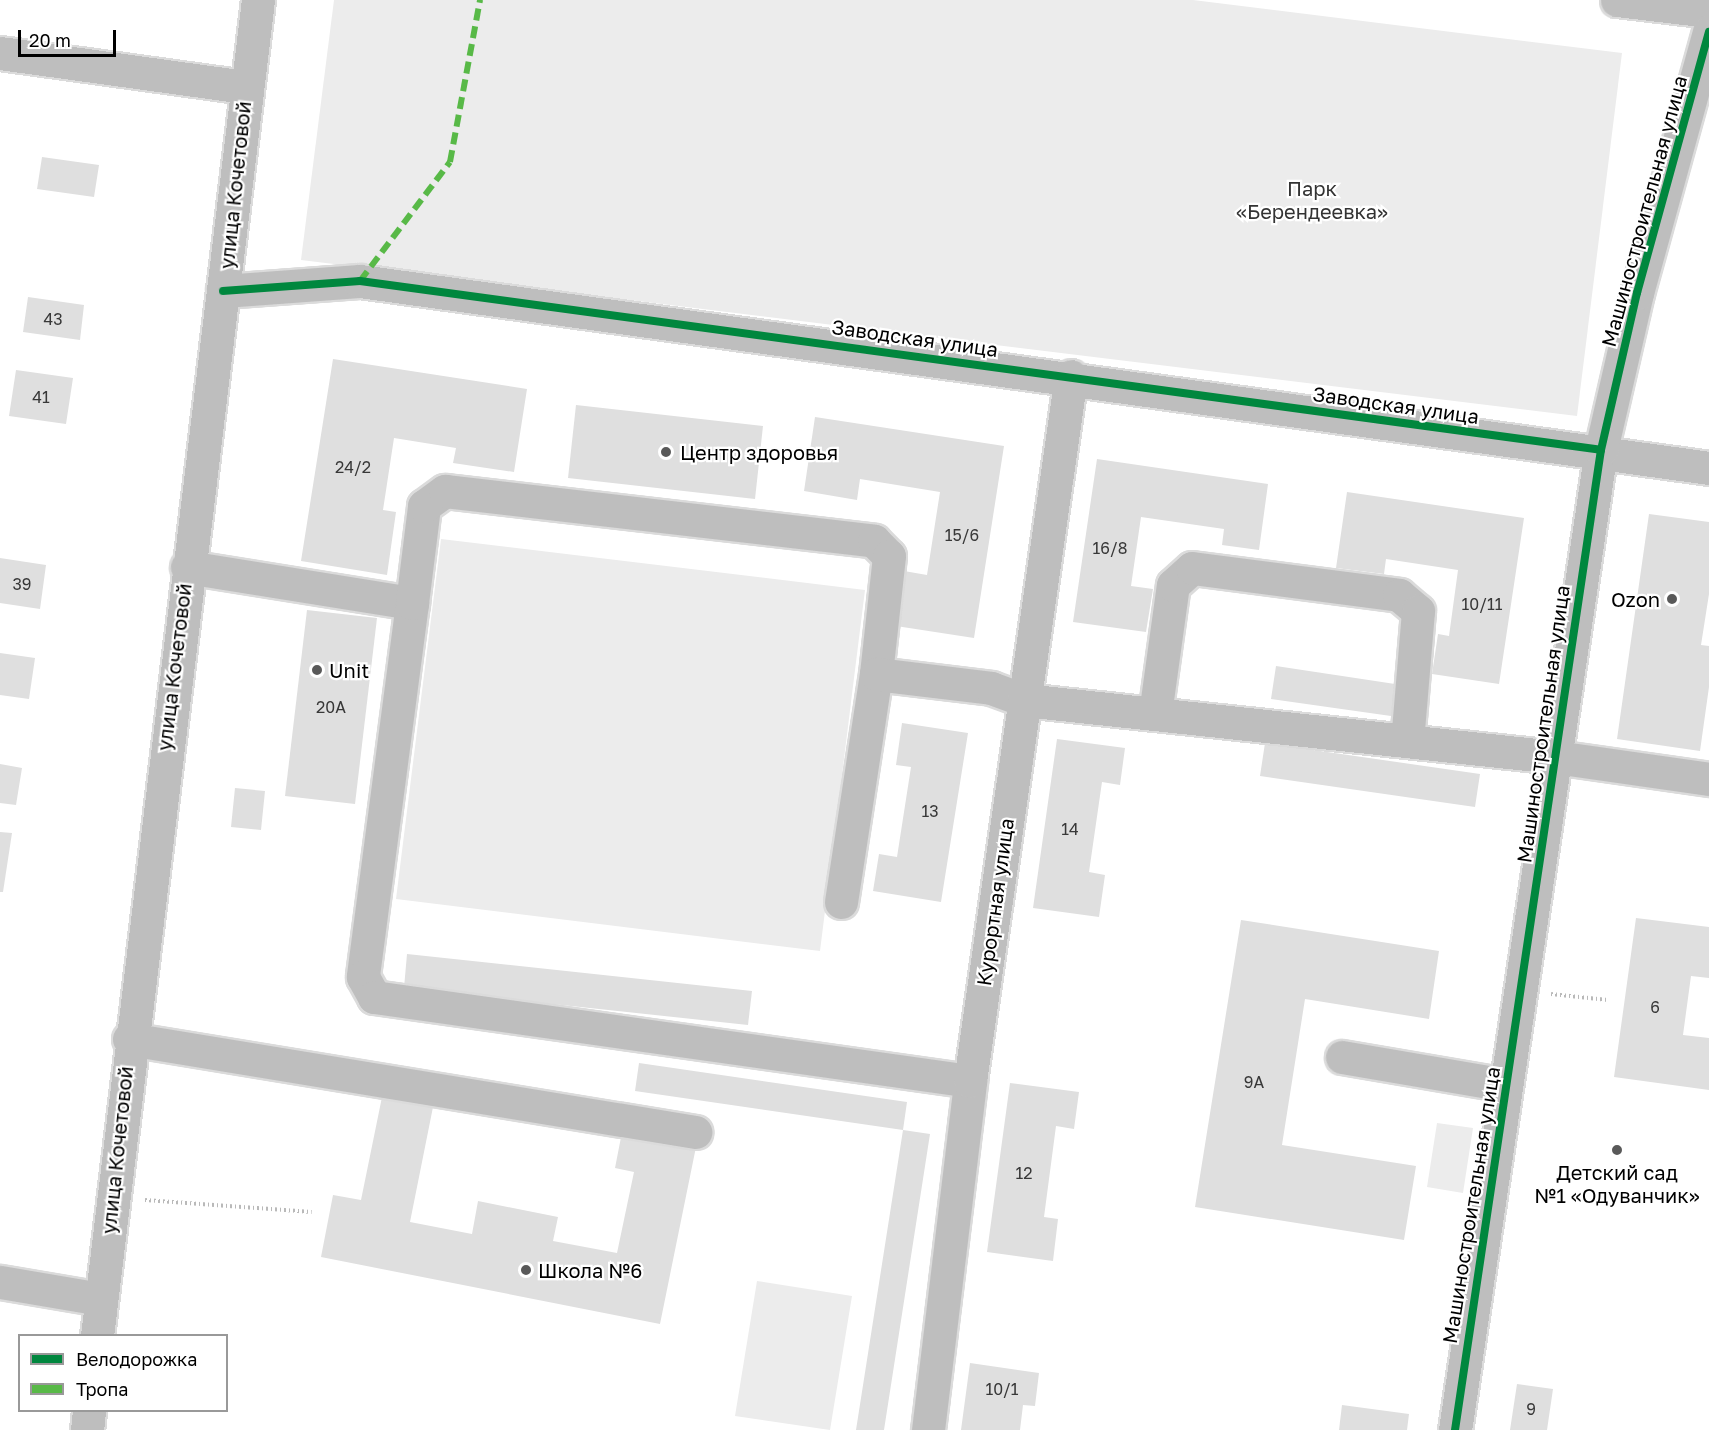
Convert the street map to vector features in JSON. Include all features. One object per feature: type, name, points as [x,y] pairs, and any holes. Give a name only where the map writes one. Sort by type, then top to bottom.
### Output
[{"type":"street","name":"улица Кочетовой","points":[[97,1334],[129,1040],[258,0]]},
{"type":"street","points":[[1617,0],[1709,11]]},
{"type":"street","name":"Машиностроительная улица","points":[[1455,1430],[1601,450],[1637,292],[1709,32]]},
{"type":"street","points":[[0,53],[246,87]]},
{"type":"street","name":"Заводская улица","points":[[223,291],[360,281],[1071,376],[1601,450],[1709,468]]},
{"type":"street","name":"Курортная улица","points":[[928,1430],[970,1081],[1071,376]]},
{"type":"street","points":[[841,902],[876,674],[890,556],[874,541],[445,491],[424,506],[363,977],[374,997],[970,1081]]},
{"type":"street","points":[[187,567],[412,603]]},
{"type":"street","points":[[1155,714],[1173,585],[1192,568],[1399,595],[1418,610],[1407,741]]},
{"type":"street","points":[[876,674],[992,688],[1024,700],[1555,757],[1709,779]]},
{"type":"street","points":[[129,1040],[695,1132]]},
{"type":"street","points":[[1342,1057],[1506,1085]]},
{"type":"street","points":[[0,1282],[100,1299]]},
{"type":"street","points":[[87,1430],[89,1412]]},
{"type":"path","points":[[1546,994],[1608,1000]]},
{"type":"path","points":[[139,1200],[312,1212]]},
{"type":"green space","name":"Парк «Берендеевка»","points":[[334,0],[1193,0],[1622,53],[1577,416],[301,260]]},
{"type":"green space","points":[[441,539],[865,590],[820,951],[396,899]]},
{"type":"green space","points":[[1437,1123],[1473,1128],[1463,1193],[1427,1187]]},
{"type":"green space","points":[[757,1281],[852,1296],[830,1430],[735,1416]]},
{"type":"building","points":[[42,157],[99,165],[94,197],[37,189]]},
{"type":"building","points":[[28,297],[84,305],[80,340],[23,332]]},
{"type":"building","points":[[333,359],[527,389],[514,472],[453,463],[456,448],[394,438],[383,510],[396,512],[387,575],[301,561]]},
{"type":"building","points":[[16,370],[73,378],[66,424],[9,416]]},
{"type":"building","name":"Центр здоровья","points":[[576,405],[763,426],[755,499],[568,478]]},
{"type":"building","points":[[815,417],[1004,446],[974,638],[896,626],[904,571],[927,575],[940,492],[860,479],[857,500],[804,491]]},
{"type":"building","points":[[1097,459],[1268,484],[1259,550],[1222,545],[1224,529],[1141,517],[1131,586],[1153,589],[1146,632],[1073,622]]},
{"type":"building","points":[[1347,492],[1524,518],[1499,684],[1432,674],[1438,634],[1449,636],[1458,570],[1386,559],[1384,574],[1336,568]]},
{"type":"building","points":[[1649,514],[1709,522],[1709,594],[1701,645],[1709,646],[1709,687],[1700,751],[1617,739]]},
{"type":"building","points":[[0,558],[46,565],[40,609],[0,603]]},
{"type":"building","points":[[307,610],[377,618],[355,804],[285,796]]},
{"type":"building","points":[[0,653],[35,658],[29,699],[0,695]]},
{"type":"building","points":[[1276,666],[1395,684],[1391,716],[1271,699]]},
{"type":"building","points":[[902,723],[968,733],[941,902],[873,891],[879,854],[897,857],[911,767],[896,765]]},
{"type":"building","points":[[1057,739],[1125,748],[1120,785],[1102,782],[1089,872],[1105,875],[1099,917],[1033,908]]},
{"type":"building","points":[[1265,743],[1480,774],[1475,807],[1260,776]]},
{"type":"building","points":[[0,764],[22,768],[16,805],[0,803]]},
{"type":"building","points":[[235,788],[265,791],[261,830],[231,827]]},
{"type":"building","points":[[0,832],[12,833],[3,892],[0,892]]},
{"type":"building","points":[[1636,918],[1709,927],[1709,978],[1691,976],[1683,1035],[1709,1038],[1709,1090],[1614,1077]]},
{"type":"building","points":[[1241,920],[1439,951],[1429,1019],[1305,999],[1282,1145],[1416,1166],[1404,1240],[1195,1207]]},
{"type":"building","points":[[407,954],[752,991],[748,1025],[404,988]]},
{"type":"building","points":[[639,1063],[907,1102],[903,1130],[635,1091]]},
{"type":"building","points":[[1010,1083],[1079,1092],[1074,1129],[1056,1126],[1044,1217],[1058,1219],[1053,1261],[987,1252]]},
{"type":"building","name":"Школа №6","points":[[382,1097],[433,1107],[410,1222],[472,1234],[478,1201],[558,1217],[553,1241],[617,1253],[634,1172],[615,1168],[622,1132],[696,1147],[660,1324],[321,1257],[333,1195],[361,1200]]},
{"type":"building","points":[[903,1130],[930,1134],[884,1430],[856,1430]]},
{"type":"building","points":[[970,1363],[1039,1373],[1035,1406],[1023,1405],[1020,1430],[961,1430]]},
{"type":"building","points":[[1517,1384],[1553,1389],[1547,1430],[1510,1430]]},
{"type":"building","points":[[1342,1405],[1409,1414],[1407,1430],[1339,1430]]},
{"type":"marked path","points":[[360,281],[450,162],[480,0]]},
{"type":"cycle path","points":[[1455,1430],[1601,450],[1637,293],[1709,32]]},
{"type":"cycle path","points":[[223,291],[360,281],[1601,450]]},
{"type":"place","name":"Центр здоровья","points":[[666,452]]},
{"type":"place","name":"Ozon","points":[[1672,599]]},
{"type":"place","name":"Unit","points":[[317,670]]},
{"type":"place","name":"Детский сад №1 «Одуванчик»","points":[[1617,1150]]},
{"type":"place","name":"Школа №6","points":[[526,1270]]}]
